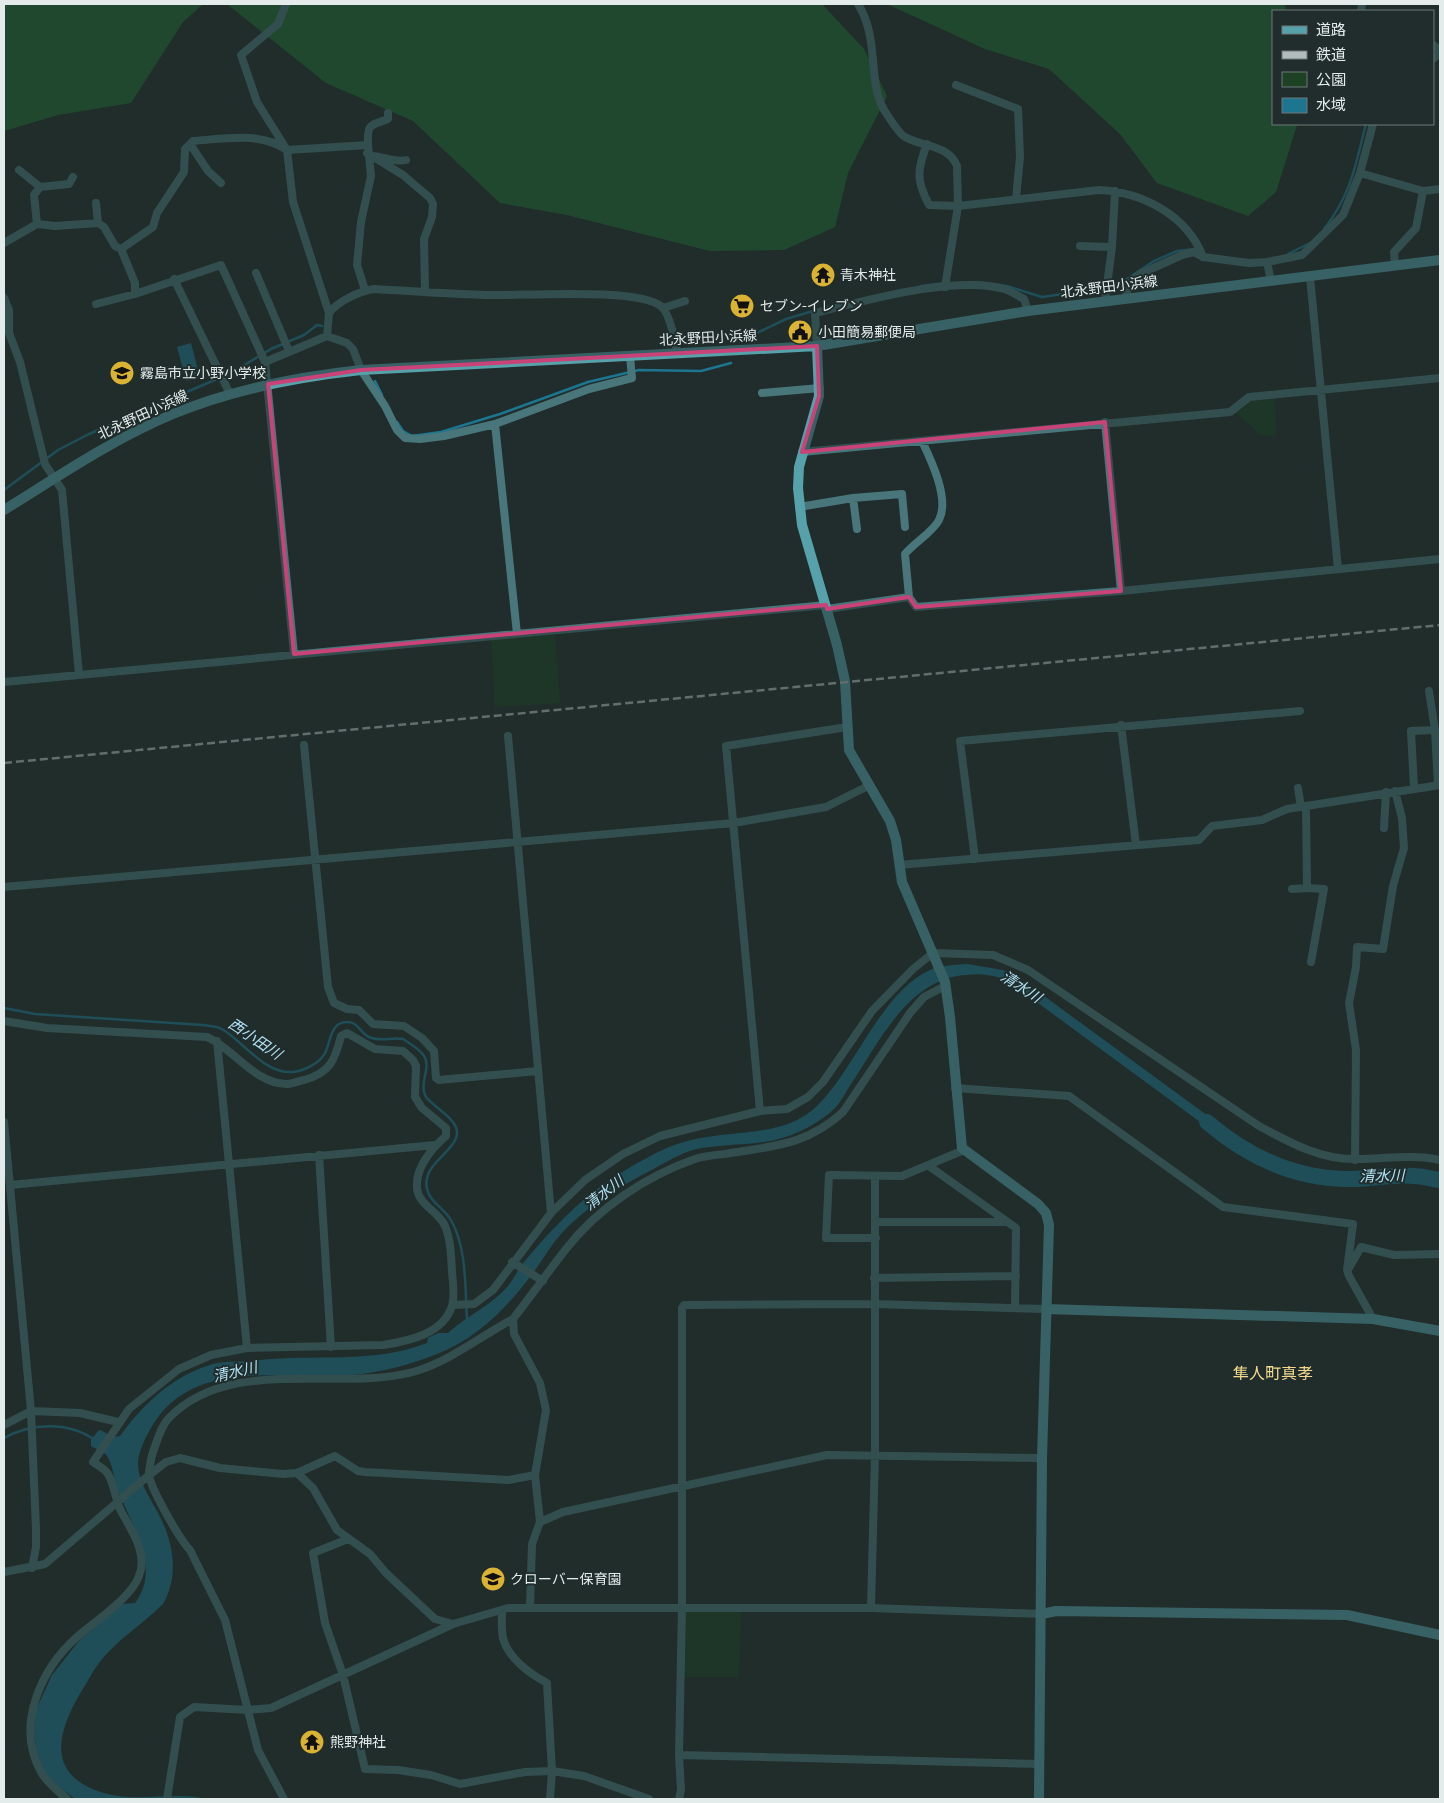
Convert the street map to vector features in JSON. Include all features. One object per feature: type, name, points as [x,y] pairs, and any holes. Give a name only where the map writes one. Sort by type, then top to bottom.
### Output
[{"type":"street","points":[[286,4],[278,24],[241,55],[257,102],[288,150],[292,202],[329,314],[327,332]]},
{"type":"street","points":[[858,4],[864,14],[871,34],[877,88],[884,110],[904,137],[939,149],[954,160],[957,166],[958,206],[945,287]]},
{"type":"street","points":[[956,85],[1018,109],[1020,157],[1016,199]]},
{"type":"street","points":[[365,290],[357,265],[362,222],[371,176],[368,130],[371,125],[388,119],[388,113]]},
{"type":"street","points":[[1125,299],[1130,282],[1140,274],[1182,255],[1194,252],[1203,257],[1249,263],[1267,262],[1302,255],[1343,215],[1360,173],[1373,125]]},
{"type":"street","points":[[121,249],[154,226],[160,208],[184,172],[185,149],[193,141],[255,138],[280,145],[288,150],[369,151],[397,161],[406,160]]},
{"type":"street","points":[[190,144],[208,171],[221,184]]},
{"type":"street","points":[[927,144],[918,166],[921,190],[929,205],[958,206],[1099,190],[1115,190],[1138,197],[1176,217],[1199,247],[1203,257]]},
{"type":"street","points":[[369,151],[403,175],[430,198],[433,204],[432,217],[424,239],[424,291]]},
{"type":"street","points":[[19,170],[40,187],[69,184],[73,176]]},
{"type":"street","points":[[1360,173],[1423,191],[1440,189]]},
{"type":"street","points":[[38,224],[34,195],[40,187]]},
{"type":"street","points":[[1105,297],[1112,246],[1115,190]]},
{"type":"street","points":[[1395,266],[1394,252],[1416,228],[1423,191]]},
{"type":"street","points":[[96,203],[98,223]]},
{"type":"street","points":[[4,243],[38,224],[55,226],[98,223],[104,227],[116,246],[121,249],[135,283],[135,294]]},
{"type":"street","points":[[1080,246],[1112,246]]},
{"type":"street","name":"北永野田小浜線","points":[[4,510],[103,448],[172,414],[230,394],[300,378],[361,370],[630,361],[677,354],[818,346],[1105,297],[1125,299],[1440,260]]},
{"type":"street","points":[[1267,262],[1271,282]]},
{"type":"street","points":[[96,304],[135,294],[221,265],[264,360],[268,384],[294,654]]},
{"type":"street","points":[[256,272],[288,349]]},
{"type":"street","points":[[1310,277],[1319,389],[1338,570]]},
{"type":"street","points":[[174,280],[225,378],[230,394]]},
{"type":"street","points":[[1028,311],[1024,299],[1004,289],[982,286],[945,287],[889,295],[815,313],[820,388],[815,412],[802,452],[798,478],[802,525],[846,681],[849,750],[868,786],[890,821],[896,840],[899,865],[907,896],[945,984],[950,1017],[955,1088],[964,1150],[1038,1204],[1046,1213],[1049,1225],[1042,1458],[1039,1799]]},
{"type":"street","points":[[329,314],[332,309],[365,290],[615,297],[650,300],[663,308],[675,339],[677,354]]},
{"type":"street","points":[[4,298],[9,310],[9,333],[20,362],[45,464],[62,490],[79,675]]},
{"type":"street","points":[[663,308],[685,301]]},
{"type":"street","points":[[264,360],[327,332]]},
{"type":"street","points":[[327,332],[347,343],[353,349],[361,370],[385,406],[397,430],[405,438],[428,438],[495,424],[589,389],[632,378],[630,361]]},
{"type":"street","points":[[802,452],[1105,422],[1230,412],[1249,397],[1440,378]]},
{"type":"street","points":[[762,393],[820,388]]},
{"type":"street","points":[[1105,422],[1121,591]]},
{"type":"street","points":[[495,424],[517,634]]},
{"type":"street","points":[[922,441],[935,471],[942,506],[938,520],[906,554],[909,597],[916,607],[1121,591],[1440,559]]},
{"type":"street","points":[[799,507],[853,498],[902,494],[905,527]]},
{"type":"street","points":[[853,498],[857,529]]},
{"type":"street","points":[[4,682],[294,654],[826,607],[909,597]]},
{"type":"street","points":[[899,865],[1199,840],[1212,826],[1262,820],[1287,809],[1414,787],[1439,785],[1436,730],[1429,691]]},
{"type":"street","points":[[975,859],[960,740],[1300,711]]},
{"type":"street","points":[[1121,725],[1136,845]]},
{"type":"street","points":[[760,1111],[726,746],[848,727]]},
{"type":"street","points":[[1414,787],[1411,731],[1436,730]]},
{"type":"street","points":[[508,736],[551,1213]]},
{"type":"street","points":[[304,745],[328,987],[334,1003],[347,1009],[359,1010],[373,1024],[400,1024],[412,1030],[434,1051],[436,1078],[439,1080],[538,1071]]},
{"type":"street","points":[[4,887],[734,823],[826,807],[868,786]]},
{"type":"street","points":[[1298,788],[1303,807],[1307,888]]},
{"type":"street","points":[[1355,1160],[1356,1050],[1349,1003],[1356,967],[1357,947],[1383,949],[1393,886],[1404,848],[1402,818],[1395,791]]},
{"type":"street","points":[[1384,828],[1386,792]]},
{"type":"street","points":[[1292,889],[1324,889],[1311,962]]},
{"type":"street","points":[[453,1305],[474,1304],[494,1290],[512,1262],[551,1213],[585,1180],[623,1154],[660,1136],[698,1125],[732,1120],[760,1111],[787,1109],[808,1097],[823,1082],[872,1011],[913,969],[934,956],[993,955],[1028,970],[1259,1126],[1313,1152],[1355,1160],[1412,1156],[1440,1160]]},
{"type":"street","points":[[284,1799],[258,1750],[225,1620],[190,1550],[181,1540],[148,1476],[150,1459],[169,1418],[206,1393],[245,1381],[360,1378],[412,1372],[463,1351],[513,1319],[543,1282],[566,1249],[624,1195],[696,1158],[779,1147],[800,1140],[831,1123],[843,1112],[910,1013],[924,997],[945,984]]},
{"type":"street","points":[[4,1021],[48,1028],[207,1037],[217,1041],[252,1070],[271,1081],[287,1084],[318,1076],[331,1064],[341,1036],[346,1033],[375,1049],[403,1051],[413,1060],[416,1066],[415,1097],[422,1108],[446,1128],[446,1136],[436,1145],[421,1169],[417,1188],[421,1200],[443,1222],[448,1233],[452,1260],[453,1305],[446,1318],[435,1330],[405,1342],[383,1345],[247,1348],[211,1355],[179,1369],[129,1409],[118,1422],[93,1462],[108,1473],[116,1502],[137,1541],[140,1553],[139,1577],[127,1593],[75,1639],[44,1677],[33,1702],[32,1740],[36,1760],[42,1774],[67,1799]]},
{"type":"street","points":[[217,1041],[247,1348]]},
{"type":"street","points":[[955,1088],[1069,1096],[1223,1207],[1353,1224],[1349,1276],[1373,1319]]},
{"type":"street","points":[[4,1122],[10,1185],[8,1214],[31,1414],[36,1547],[32,1568]]},
{"type":"street","points":[[10,1185],[436,1145]]},
{"type":"street","points":[[876,1238],[826,1238],[829,1175],[902,1176],[964,1150]]},
{"type":"street","points":[[318,1155],[331,1347]]},
{"type":"street","points":[[929,1166],[1016,1228],[1015,1308]]},
{"type":"street","points":[[870,1608],[875,1454],[873,1304],[877,1222],[875,1176]]},
{"type":"street","points":[[877,1222],[1006,1222]]},
{"type":"street","points":[[1348,1270],[1362,1247],[1394,1255],[1440,1254]]},
{"type":"street","points":[[512,1262],[543,1282]]},
{"type":"street","points":[[874,1278],[1016,1276]]},
{"type":"street","points":[[679,1799],[681,1790],[679,1756],[682,1606],[682,1308],[684,1305],[873,1304],[1373,1319],[1440,1331]]},
{"type":"street","points":[[513,1319],[514,1334],[540,1383],[546,1410],[534,1475],[540,1522],[532,1544],[530,1607]]},
{"type":"street","points":[[4,1425],[31,1414],[80,1413],[118,1422]]},
{"type":"street","points":[[540,1522],[563,1512],[681,1488],[827,1454],[1042,1458]]},
{"type":"street","points":[[4,1572],[45,1564],[148,1476],[166,1462],[180,1458],[220,1468],[282,1474],[297,1473],[335,1456],[361,1472],[508,1480],[534,1475]]},
{"type":"street","points":[[297,1473],[313,1488],[337,1530],[370,1554],[386,1573],[435,1619],[453,1624]]},
{"type":"street","points":[[348,1539],[314,1553],[325,1622],[342,1675],[365,1769],[398,1770],[431,1775],[460,1784],[525,1772],[552,1770],[584,1776],[649,1799]]},
{"type":"street","points":[[168,1795],[180,1717],[194,1707],[248,1710],[271,1708],[453,1624],[502,1610],[530,1607],[682,1606],[870,1608],[1042,1614],[1056,1611],[1348,1616],[1440,1635]]},
{"type":"street","points":[[502,1610],[503,1640],[530,1674],[547,1683],[552,1770],[550,1799]]},
{"type":"street","points":[[679,1756],[1040,1764]]},
{"type":"highlighted area","points":[[817,346],[819,396],[802,452],[1105,422],[1121,591],[916,607],[909,597],[827,609],[826,605],[294,654],[268,384],[361,370]]},
{"type":"green space","points":[[4,4],[203,4],[183,22],[131,103],[58,115],[4,131]]},
{"type":"green space","points":[[227,4],[822,4],[864,49],[887,96],[848,173],[835,227],[784,250],[710,251],[567,215],[500,203],[413,121],[326,83]]},
{"type":"green space","points":[[887,4],[1285,4],[1286,10],[1272,10],[1272,125],[1297,125],[1276,192],[1248,216],[1157,183],[1120,134],[1049,69],[985,49]]},
{"type":"green space","points":[[1275,399],[1276,436],[1261,435],[1235,412],[1251,400]]},
{"type":"green space","points":[[555,635],[560,703],[495,707],[491,639]]},
{"type":"green space","points":[[682,1606],[741,1609],[739,1677],[682,1677]]},
{"type":"water","points":[[191,343],[200,378],[186,381],[177,347]]},
{"type":"water","points":[[967,964],[1003,970],[1029,985],[1219,1124],[1225,1136],[1223,1138],[1196,1119],[1008,981],[982,974],[946,979],[928,988],[912,1000],[898,1015],[873,1049],[839,1103],[821,1119],[799,1132],[775,1140],[689,1151],[619,1188],[583,1213],[562,1233],[534,1272],[500,1312],[477,1332],[451,1348],[412,1363],[387,1370],[336,1376],[243,1376],[199,1386],[179,1396],[162,1412],[154,1423],[138,1460],[143,1484],[163,1522],[170,1545],[173,1569],[168,1593],[163,1604],[121,1639],[96,1666],[72,1708],[62,1738],[61,1752],[65,1765],[72,1776],[85,1786],[104,1793],[129,1797],[181,1796],[206,1799],[75,1799],[51,1781],[42,1767],[36,1749],[34,1729],[36,1710],[52,1675],[79,1641],[122,1604],[135,1603],[143,1589],[146,1575],[142,1546],[118,1490],[109,1460],[104,1453],[91,1446],[91,1440],[98,1431],[101,1430],[112,1437],[120,1436],[137,1414],[167,1387],[191,1372],[211,1365],[225,1362],[281,1358],[386,1354],[407,1350],[427,1343],[428,1338],[438,1333],[448,1333],[501,1294],[524,1262],[566,1216],[611,1179],[669,1147],[699,1138],[779,1127],[805,1115],[817,1106],[831,1090],[883,1013],[897,995],[913,980],[934,968]]},
{"type":"waterway","points":[[1324,229],[1347,191],[1366,125]]},
{"type":"waterway","points":[[1288,254],[1310,243]]},
{"type":"waterway","points":[[975,282],[1007,286],[1042,297],[1098,289],[1116,286],[1154,261],[1177,251],[1195,249]]},
{"type":"waterway","points":[[921,286],[945,283]]},
{"type":"waterway","points":[[757,333],[786,319],[813,311]]},
{"type":"waterway","points":[[4,490],[58,450],[89,434],[231,373],[271,349],[304,335],[317,325],[322,326]]},
{"type":"waterway","points":[[397,422],[403,431],[412,436],[441,432],[500,414],[588,382],[639,370],[701,371],[731,363]]},
{"type":"waterway","points":[[375,381],[382,395]]},
{"type":"waterway","name":"西小田川","points":[[4,1008],[35,1014],[215,1027],[222,1029],[264,1063],[273,1068],[293,1072],[311,1066],[323,1057],[334,1028],[342,1023],[354,1024],[366,1035],[373,1038],[403,1039],[412,1045],[422,1053],[426,1060],[427,1065],[423,1087],[426,1097],[452,1120],[457,1132],[453,1144],[432,1167],[427,1181],[427,1189],[431,1198],[449,1217],[457,1233],[463,1257],[467,1320]]},
{"type":"waterway","name":"清水川","points":[[1207,1122],[1223,1135],[1257,1156],[1293,1171],[1312,1176],[1361,1179],[1421,1176],[1440,1180]]},
{"type":"waterway","points":[[4,1438],[26,1429],[50,1426],[73,1430],[95,1440]]},
{"type":"railway","points":[[4,763],[1440,625]]},
{"type":"place","name":"青木神社","points":[[823,275]]},
{"type":"place","name":"セブン-イレブン","points":[[742,306]]},
{"type":"place","name":"小田簡易郵便局","points":[[800,332]]},
{"type":"place","name":"霧島市立小野小学校","points":[[122,373]]},
{"type":"place","name":"クローバー保育園","points":[[493,1579]]},
{"type":"place","name":"熊野神社","points":[[312,1742]]},
{"type":"district","name":"隼人町真孝","points":[[1273,1373]]}]
